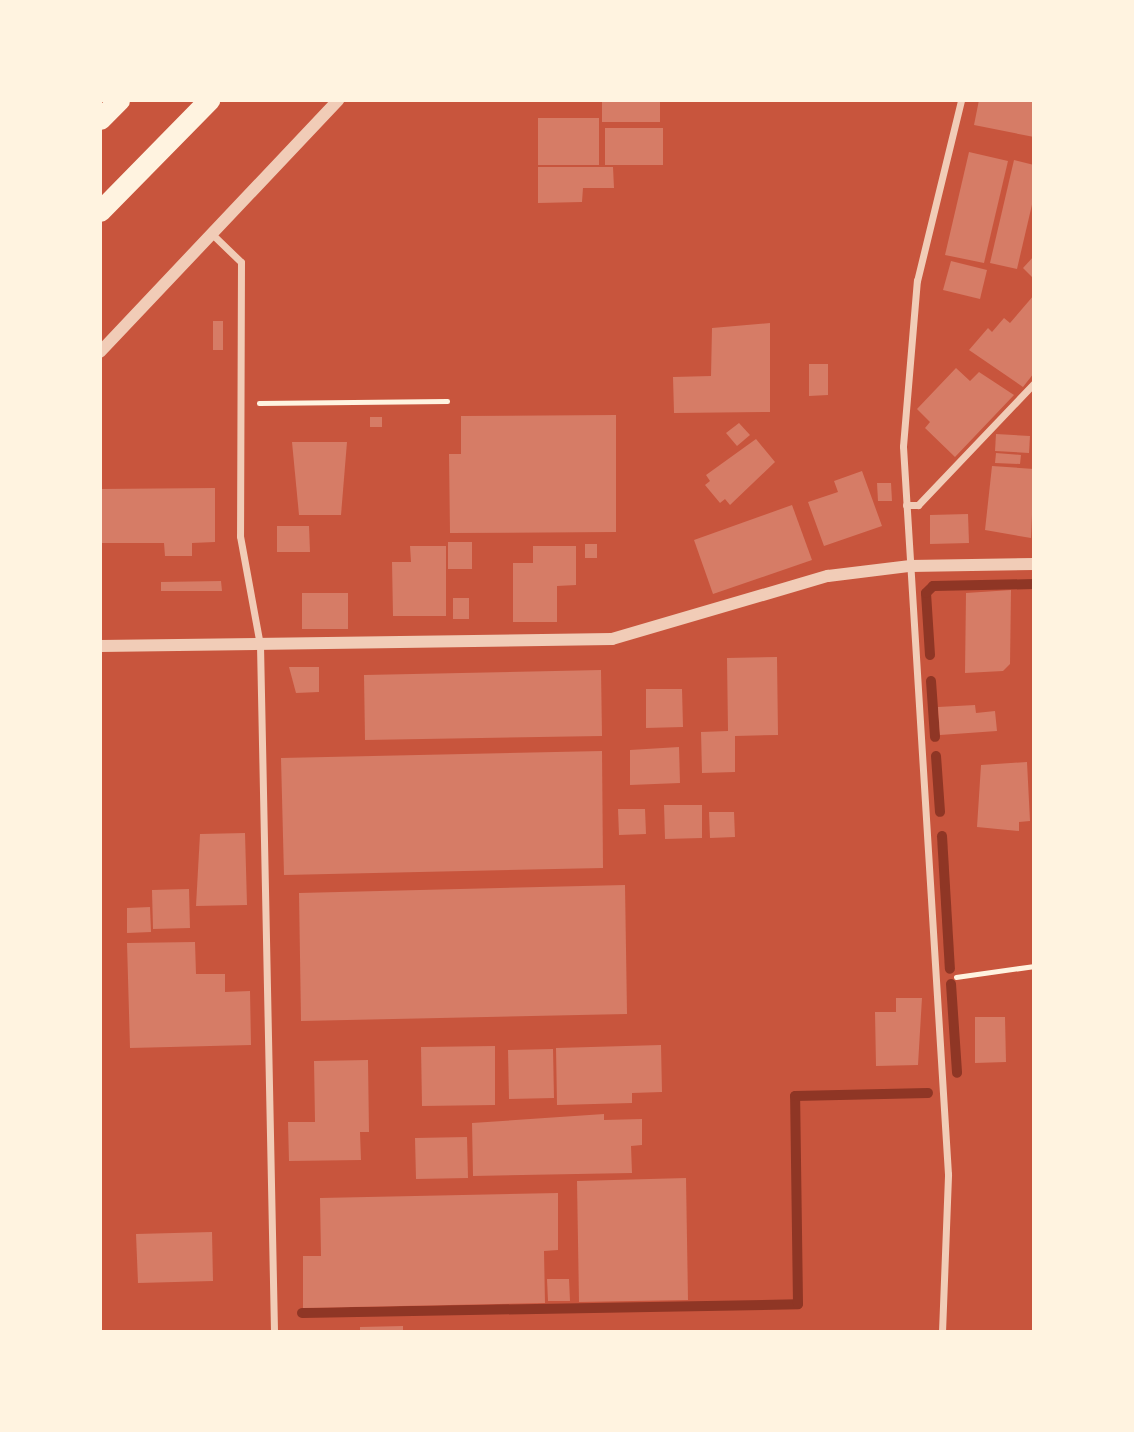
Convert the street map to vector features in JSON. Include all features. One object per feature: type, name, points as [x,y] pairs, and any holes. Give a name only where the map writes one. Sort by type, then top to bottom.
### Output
[{"type":"highway","points":[[100,119],[119,100]]},
{"type":"highway","points":[[100,211],[209,100]]},
{"type":"street","points":[[100,352],[338,100]]},
{"type":"street","points":[[942,1332],[948,1174],[903,446],[917,282],[961,100]]},
{"type":"street","points":[[212,234],[241,262],[240,536],[260,645],[274,1332]]},
{"type":"street","points":[[906,505],[918,505],[1034,383]]},
{"type":"street","points":[[100,646],[612,639],[660,630],[787,586],[909,566],[1034,564]]},
{"type":"path","points":[[240,403],[447,401]]},
{"type":"path","points":[[959,976],[999,966],[1034,966]]},
{"type":"building","points":[[602,100],[660,100],[660,122],[602,122]]},
{"type":"building","points":[[979,100],[1034,100],[1034,137],[974,125]]},
{"type":"building","points":[[538,118],[599,118],[599,165],[538,165]]},
{"type":"building","points":[[605,128],[663,128],[663,165],[605,165]]},
{"type":"building","points":[[969,152],[1008,161],[984,263],[945,255]]},
{"type":"building","points":[[1014,160],[1034,165],[1034,196],[1017,269],[990,263]]},
{"type":"building","points":[[538,167],[613,167],[614,188],[583,188],[582,202],[538,203]]},
{"type":"building","points":[[1034,256],[1034,279],[1023,268]]},
{"type":"building","points":[[951,261],[987,270],[980,299],[943,290]]},
{"type":"building","points":[[1034,295],[1034,373],[1023,387],[969,350],[988,328],[992,332],[1004,318],[1010,323]]},
{"type":"building","points":[[213,321],[223,321],[223,350],[213,350]]},
{"type":"building","points":[[770,323],[770,412],[674,413],[673,377],[711,376],[712,328]]},
{"type":"building","points":[[809,364],[828,364],[828,395],[809,396]]},
{"type":"building","points":[[956,368],[970,381],[979,372],[1014,395],[955,457],[925,428],[930,422],[917,409]]},
{"type":"building","points":[[616,415],[616,532],[450,533],[449,454],[461,454],[461,416]]},
{"type":"building","points":[[370,417],[382,417],[382,427],[370,427]]},
{"type":"building","points":[[739,423],[750,435],[737,446],[726,433]]},
{"type":"building","points":[[996,434],[1030,436],[1029,453],[995,451]]},
{"type":"building","points":[[756,439],[775,462],[730,505],[725,499],[720,503],[705,485],[710,481],[706,475]]},
{"type":"building","points":[[292,442],[347,442],[341,515],[299,515]]},
{"type":"building","points":[[996,453],[1021,455],[1020,464],[995,463]]},
{"type":"building","points":[[992,466],[1034,469],[1031,538],[985,530]]},
{"type":"building","points":[[862,471],[882,526],[824,546],[808,502],[838,492],[834,481]]},
{"type":"building","points":[[877,483],[891,483],[892,501],[878,501]]},
{"type":"building","points":[[215,488],[215,542],[192,543],[192,556],[165,556],[164,543],[100,543],[100,489]]},
{"type":"building","points":[[792,505],[812,560],[713,594],[694,540]]},
{"type":"building","points":[[968,514],[969,543],[930,544],[930,515]]},
{"type":"building","points":[[277,526],[309,526],[310,552],[277,552]]},
{"type":"building","points":[[448,542],[472,542],[472,569],[448,569]]},
{"type":"building","points":[[585,544],[597,544],[597,558],[585,558]]},
{"type":"building","points":[[410,546],[446,546],[446,616],[393,616],[392,562],[411,562]]},
{"type":"building","points":[[533,546],[576,546],[576,585],[557,586],[557,622],[513,622],[513,563],[533,563]]},
{"type":"building","points":[[221,581],[222,591],[161,591],[161,582]]},
{"type":"building","points":[[1011,590],[1010,664],[1003,671],[965,673],[966,593]]},
{"type":"building","points":[[302,593],[348,593],[348,629],[302,629]]},
{"type":"building","points":[[453,598],[469,598],[469,619],[453,619]]},
{"type":"building","points":[[777,657],[778,735],[735,736],[735,772],[702,773],[701,732],[728,731],[727,658]]},
{"type":"building","points":[[289,667],[319,667],[319,692],[296,693]]},
{"type":"building","points":[[601,670],[602,736],[365,740],[364,675]]},
{"type":"building","points":[[646,689],[682,689],[683,727],[646,728]]},
{"type":"building","points":[[975,705],[976,713],[995,711],[997,731],[940,735],[938,707]]},
{"type":"building","points":[[679,747],[680,783],[630,785],[630,750]]},
{"type":"building","points":[[602,751],[603,868],[284,875],[281,758]]},
{"type":"building","points":[[1027,762],[1030,821],[1019,822],[1019,831],[977,827],[981,765]]},
{"type":"building","points":[[664,805],[702,805],[702,838],[665,839]]},
{"type":"building","points":[[618,809],[645,809],[646,834],[619,835]]},
{"type":"building","points":[[709,812],[734,812],[735,837],[710,838]]},
{"type":"building","points":[[245,833],[247,905],[196,906],[200,834]]},
{"type":"building","points":[[625,885],[627,1014],[301,1021],[299,893]]},
{"type":"building","points":[[189,889],[190,928],[153,929],[152,890]]},
{"type":"building","points":[[150,907],[151,932],[127,933],[127,908]]},
{"type":"building","points":[[195,942],[196,974],[225,974],[225,992],[250,991],[251,1045],[130,1048],[127,943]]},
{"type":"building","points":[[896,998],[922,998],[918,1065],[876,1066],[875,1012],[896,1012]]},
{"type":"building","points":[[975,1017],[1005,1017],[1006,1062],[975,1063]]},
{"type":"building","points":[[661,1045],[662,1092],[632,1093],[632,1103],[557,1105],[556,1048]]},
{"type":"building","points":[[495,1046],[495,1105],[422,1106],[421,1047]]},
{"type":"building","points":[[553,1049],[554,1098],[509,1099],[508,1050]]},
{"type":"building","points":[[368,1060],[369,1132],[360,1132],[361,1160],[289,1161],[288,1122],[315,1122],[314,1061]]},
{"type":"building","points":[[604,1114],[604,1120],[642,1119],[642,1145],[631,1146],[632,1173],[473,1176],[472,1123]]},
{"type":"building","points":[[467,1137],[468,1178],[416,1179],[415,1138]]},
{"type":"building","points":[[686,1178],[688,1300],[579,1302],[577,1181]]},
{"type":"building","points":[[558,1193],[558,1250],[544,1251],[545,1303],[303,1308],[303,1256],[321,1256],[320,1198]]},
{"type":"building","points":[[212,1232],[213,1281],[138,1283],[136,1234]]},
{"type":"building","points":[[547,1279],[569,1279],[570,1301],[548,1301]]},
{"type":"building","points":[[403,1326],[403,1332],[360,1332],[360,1327]]},
{"type":"waterway","points":[[930,655],[926,593],[933,586],[1034,584]]},
{"type":"waterway","points":[[931,681],[935,737]]},
{"type":"waterway","points":[[936,756],[940,812]]},
{"type":"waterway","points":[[942,836],[950,969]]},
{"type":"waterway","points":[[951,984],[957,1073]]},
{"type":"waterway","points":[[302,1313],[798,1304],[795,1096],[928,1093]]}]
